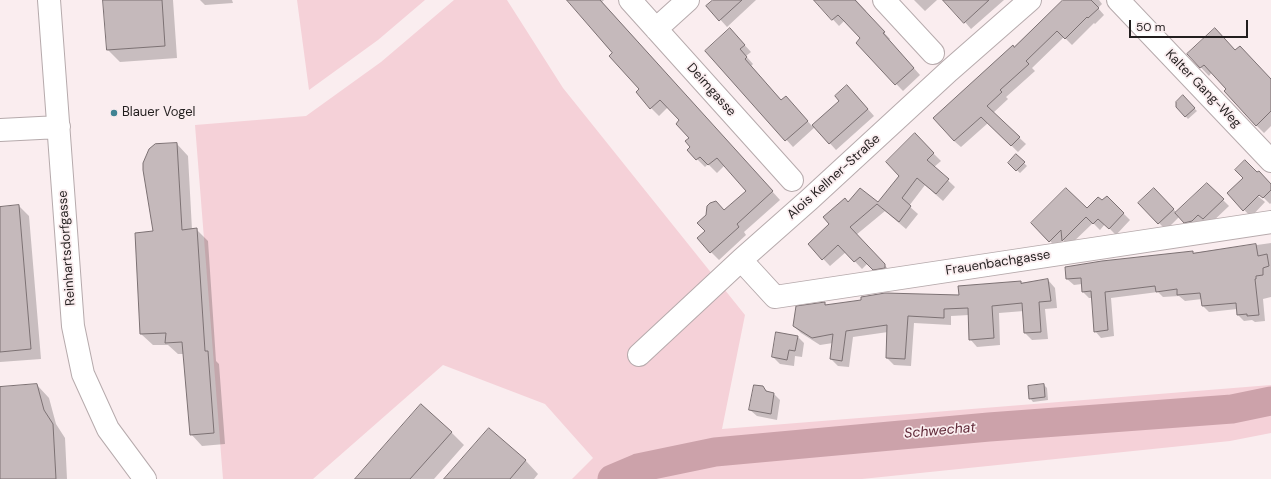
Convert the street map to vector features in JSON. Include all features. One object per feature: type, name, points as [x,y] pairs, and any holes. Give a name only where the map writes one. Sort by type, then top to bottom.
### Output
[{"type":"street","name":"Reinhartsdorfgasse","points":[[49,0],[73,326],[84,374],[108,429],[145,479]]},
{"type":"street","name":"Deimgasse","points":[[630,0],[792,180]]},
{"type":"street","points":[[656,29],[688,0]]},
{"type":"street","points":[[884,0],[933,53]]},
{"type":"street","name":"Alois Kellner-Straße","points":[[639,355],[949,71],[1030,0]]},
{"type":"street","name":"Kalter Gang-Weg","points":[[1118,0],[1271,162]]},
{"type":"street","points":[[0,130],[59,127]]},
{"type":"street","name":"Frauenbachgasse","points":[[741,260],[775,297],[1271,222]]},
{"type":"shaded area","points":[[297,0],[425,0],[378,40],[309,90]]},
{"type":"shaded area","points":[[454,0],[507,0],[563,88],[745,315],[722,429],[1271,385],[1271,433],[1230,441],[862,479],[572,479],[593,458],[545,404],[443,365],[313,479],[223,479],[195,125],[306,116],[381,62]]},
{"type":"building","points":[[103,0],[162,0],[165,46],[107,50]]},
{"type":"building","points":[[567,0],[600,0],[773,191],[737,224],[739,227],[710,253],[697,238],[705,231],[697,223],[706,215],[707,206],[710,203],[716,201],[724,210],[746,191],[717,158],[708,165],[700,157],[696,160],[687,150],[690,147],[685,141],[689,138],[676,124],[679,120],[660,100],[650,109],[636,92],[639,89],[609,56],[612,53]]},
{"type":"building","points":[[713,0],[742,0],[719,21],[706,6]]},
{"type":"building","points":[[814,0],[855,0],[885,32],[883,33],[914,68],[895,85],[856,43],[860,38],[843,20],[838,15],[832,20]]},
{"type":"building","points":[[943,0],[989,0],[964,23]]},
{"type":"building","points":[[1063,0],[1091,0],[1099,8],[1088,18],[1087,17],[1065,39],[1057,31],[1026,61],[1029,64],[1000,90],[1002,92],[987,106],[1020,137],[1011,146],[981,117],[954,141],[933,118],[1013,45],[1014,47]]},
{"type":"building","points":[[730,28],[745,45],[740,49],[747,57],[745,59],[781,100],[786,96],[808,121],[785,141],[705,51]]},
{"type":"building","points":[[1215,28],[1235,50],[1240,46],[1271,79],[1271,111],[1256,126],[1224,91],[1226,89],[1204,65],[1200,68],[1187,54]]},
{"type":"building","points":[[847,85],[868,109],[829,144],[812,125],[839,101],[835,96]]},
{"type":"building","points":[[1183,95],[1195,108],[1185,117],[1176,107],[1176,102]]},
{"type":"building","points":[[915,133],[934,153],[927,160],[949,179],[936,194],[917,178],[902,198],[911,206],[899,222],[877,204],[850,227],[885,264],[885,268],[873,270],[860,257],[854,262],[838,245],[822,260],[808,244],[829,224],[823,217],[845,198],[848,202],[860,188],[878,202],[899,176],[886,162]]},
{"type":"building","points":[[177,143],[182,230],[197,228],[205,351],[208,351],[214,433],[190,435],[182,342],[165,343],[166,333],[140,334],[135,233],[153,231],[143,163],[149,149],[155,144]]},
{"type":"building","points":[[1016,154],[1025,162],[1016,171],[1008,163]]},
{"type":"building","points":[[1245,160],[1257,172],[1259,171],[1271,184],[1271,190],[1263,198],[1259,195],[1243,211],[1227,193],[1243,178],[1235,170]]},
{"type":"building","points":[[1207,183],[1224,199],[1203,219],[1198,215],[1192,221],[1184,223],[1175,213]]},
{"type":"building","points":[[1066,188],[1087,208],[1098,197],[1102,200],[1107,196],[1124,213],[1109,229],[1098,219],[1093,224],[1086,217],[1062,241],[1061,230],[1049,242],[1031,223]]},
{"type":"building","points":[[1154,188],[1174,209],[1158,224],[1138,203]]},
{"type":"building","points":[[19,205],[31,349],[0,352],[0,207]]},
{"type":"building","points":[[1256,244],[1258,256],[1267,254],[1269,266],[1263,268],[1263,275],[1256,276],[1255,279],[1259,315],[1237,315],[1236,303],[1202,306],[1200,293],[1177,295],[1177,289],[1156,292],[1155,286],[1105,292],[1108,330],[1094,332],[1091,291],[1082,292],[1081,278],[1066,279],[1065,267],[1102,261],[1193,251],[1193,253]]},
{"type":"building","points":[[1048,279],[1051,301],[1039,302],[1041,332],[1024,333],[1022,303],[992,306],[994,338],[969,340],[968,308],[944,309],[944,318],[908,316],[905,359],[886,358],[887,325],[846,331],[842,361],[830,359],[833,334],[812,338],[793,326],[796,306],[825,302],[825,305],[861,300],[861,297],[885,293],[959,295],[958,286],[1021,281],[1021,283]]},
{"type":"building","points":[[776,332],[798,336],[795,351],[789,350],[787,360],[772,357]]},
{"type":"building","points":[[37,384],[44,410],[53,424],[56,479],[0,479],[0,387]]},
{"type":"building","points":[[1044,384],[1045,397],[1029,399],[1028,386]]},
{"type":"building","points":[[754,385],[763,386],[766,391],[774,393],[771,414],[749,410]]},
{"type":"building","points":[[421,404],[452,432],[410,479],[355,479]]},
{"type":"building","points":[[489,428],[526,460],[510,479],[444,479]]},
{"type":"waterway","name":"Schwechat","points":[[612,479],[638,468],[715,452],[989,427],[1232,409],[1271,401]]},
{"type":"place","name":"Blauer Vogel","points":[[114,113]]}]
